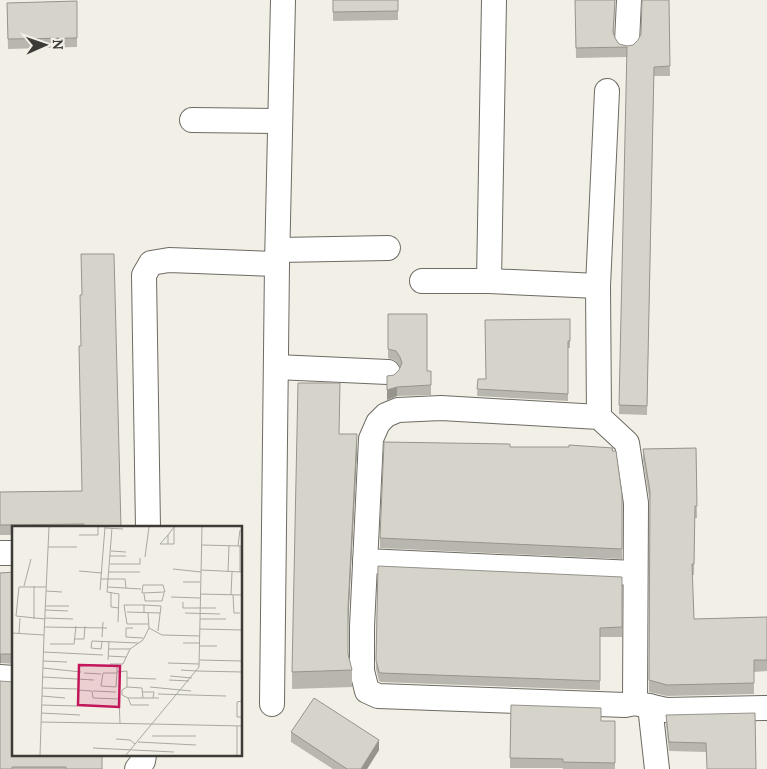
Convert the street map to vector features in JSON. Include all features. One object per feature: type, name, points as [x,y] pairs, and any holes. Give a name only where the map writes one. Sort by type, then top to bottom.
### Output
[{"type":"street","points":[[272,704],[279,121],[283,0]]},
{"type":"street","points":[[489,281],[494,0]]},
{"type":"street","points":[[627,42],[629,0]]},
{"type":"street","points":[[599,417],[598,286],[607,91]]},
{"type":"street","points":[[192,120],[279,121]]},
{"type":"street","points":[[148,526],[144,275],[151,263],[169,260],[278,257],[388,248]]},
{"type":"street","points":[[422,282],[489,281],[598,286]]},
{"type":"street","points":[[276,367],[388,372]]},
{"type":"street","points":[[657,769],[642,705],[635,573],[636,503],[627,443],[599,417],[441,408],[398,410],[386,415],[378,423],[371,440],[362,671],[368,691],[378,696],[642,705],[666,710],[767,708]]},
{"type":"street","points":[[365,561],[635,573]]},
{"type":"street","points":[[137,769],[143,761],[144,756]]},
{"type":"building","points":[[333,0],[398,0],[398,11],[333,12]]},
{"type":"building","points":[[575,0],[615,0],[613,32],[619,44],[627,46],[633,45],[641,34],[642,0],[669,0],[670,66],[654,67],[647,406],[619,405],[627,47],[576,48]]},
{"type":"building","points":[[77,1],[77,38],[8,39],[7,3]]},
{"type":"building","points":[[81,254],[114,254],[121,526],[84,526],[84,524],[0,525],[0,492],[82,491],[79,346],[81,346],[80,295],[82,295]]},
{"type":"building","points":[[388,314],[427,314],[427,371],[431,371],[431,385],[397,387],[387,390],[387,376],[394,375],[402,363],[396,351],[388,349]]},
{"type":"building","points":[[570,319],[568,394],[477,389],[478,379],[486,379],[485,320]]},
{"type":"building","points":[[298,383],[340,383],[339,434],[357,434],[348,609],[348,654],[352,670],[292,672]]},
{"type":"building","points":[[384,442],[510,444],[510,447],[569,447],[569,445],[613,448],[612,451],[616,451],[622,495],[622,549],[380,538]]},
{"type":"building","points":[[696,448],[697,506],[695,506],[694,564],[692,564],[694,619],[767,617],[767,660],[754,660],[754,683],[667,685],[649,680],[650,491],[643,449]]},
{"type":"building","points":[[378,566],[622,577],[622,627],[600,628],[600,681],[381,673],[379,672],[376,660]]},
{"type":"building","points":[[12,572],[12,654],[0,654],[0,573]]},
{"type":"building","points":[[0,681],[12,682],[12,756],[102,756],[102,769],[12,767],[12,769],[0,769]]},
{"type":"building","points":[[314,698],[379,740],[361,769],[347,769],[291,732]]},
{"type":"building","points":[[511,705],[601,708],[601,721],[615,721],[615,763],[563,762],[563,759],[510,758]]},
{"type":"building","points":[[755,713],[756,769],[707,769],[706,743],[669,742],[666,715]]}]
